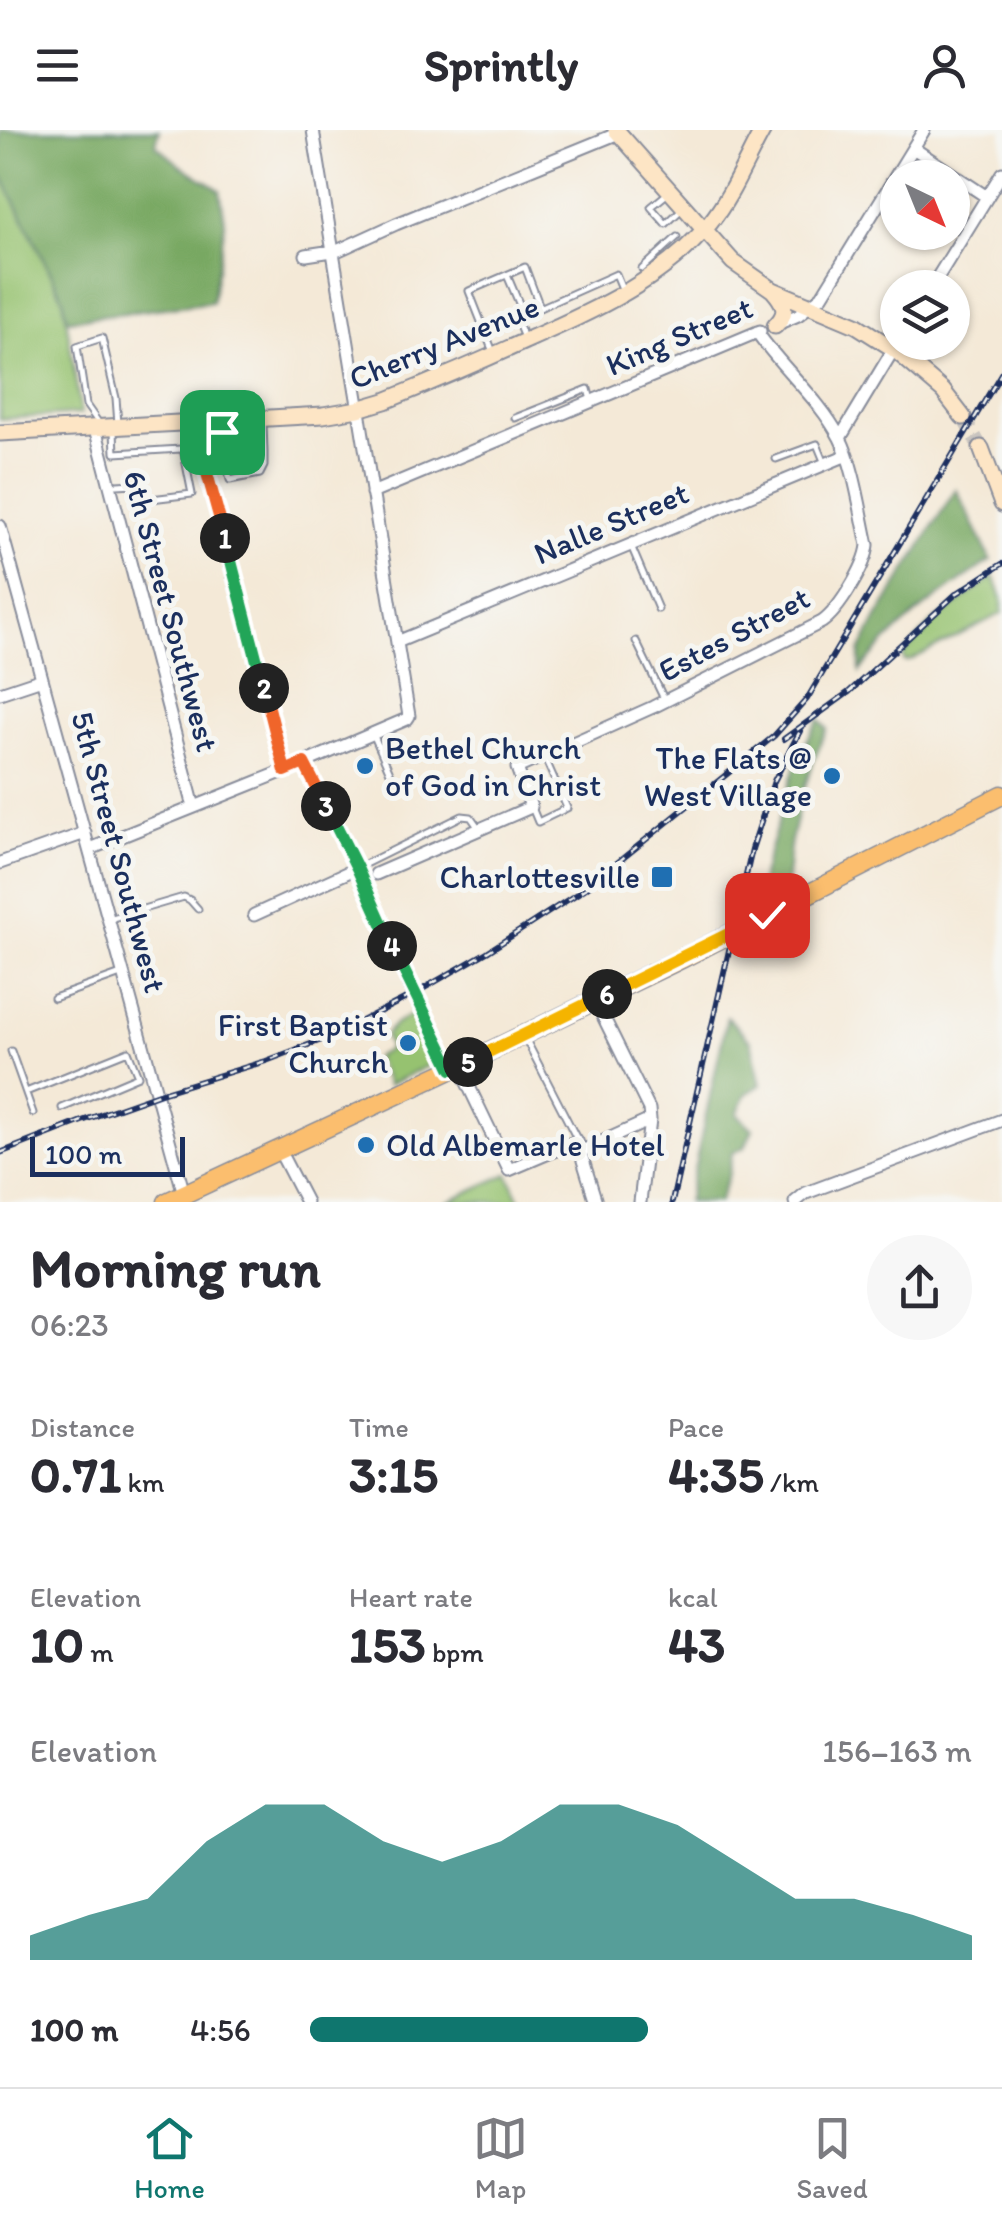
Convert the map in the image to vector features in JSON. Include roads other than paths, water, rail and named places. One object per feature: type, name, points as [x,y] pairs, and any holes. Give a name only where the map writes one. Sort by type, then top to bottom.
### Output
[{"type":"main road","name":"Cherry Avenue","points":[[0,433],[198,422],[222,428],[263,426],[385,402],[624,295],[650,278],[713,219],[764,130]]},
{"type":"main road","points":[[617,132],[733,262],[781,299],[783,318],[774,326]]},
{"type":"main road","points":[[773,290],[880,338]]},
{"type":"main road","points":[[911,360],[943,390],[962,417]]},
{"type":"main road","points":[[981,448],[1000,495]]},
{"type":"main road","points":[[175,1198],[684,958],[1002,795]]},
{"type":"street","points":[[90,849],[285,771],[409,716],[312,130]]},
{"type":"street","name":"King Street","points":[[372,493],[543,415],[592,402],[774,326],[812,305],[822,296],[924,130]]},
{"type":"street","points":[[306,255],[333,251],[617,132]]},
{"type":"street","points":[[914,148],[988,196]]},
{"type":"street","points":[[942,270],[1002,174]]},
{"type":"street","points":[[756,332],[804,389],[840,438],[847,455]]},
{"type":"street","points":[[840,438],[887,360]]},
{"type":"street","points":[[198,422],[200,448],[285,771]]},
{"type":"street","name":"6th Street Southwest","points":[[107,427],[194,808]]},
{"type":"street","name":"Nalle Street","points":[[397,642],[847,455]]},
{"type":"street","name":"Estes Street","points":[[544,756],[659,704],[829,618],[867,554],[868,545],[847,455]]},
{"type":"street","name":"5th Street Southwest","points":[[0,526],[124,973],[175,1198]]},
{"type":"street","points":[[0,693],[42,678]]},
{"type":"street","points":[[376,874],[532,807],[517,768],[544,756]]},
{"type":"street","points":[[304,763],[408,981],[508,1170],[650,1120]]},
{"type":"street","points":[[0,863],[85,833]]},
{"type":"street","points":[[254,916],[357,868]]},
{"type":"street","points":[[596,1000],[646,1099],[650,1120],[640,1202]]},
{"type":"street","points":[[796,1202],[806,1193],[1002,1120]]},
{"type":"street","points":[[580,1146],[596,1202]]},
{"type":"street","points":[[279,1150],[306,1202]]},
{"type":"lane","points":[[670,191],[651,207],[666,224],[685,207]]},
{"type":"lane","points":[[642,269],[677,236]]},
{"type":"lane","points":[[494,355],[469,291],[525,268],[540,308]]},
{"type":"lane","points":[[486,334],[616,274],[624,295]]},
{"type":"lane","points":[[507,275],[524,314]]},
{"type":"lane","points":[[516,321],[525,341]]},
{"type":"lane","points":[[107,427],[116,398],[102,338],[76,346],[86,405],[107,427],[115,453],[200,448]]},
{"type":"lane","points":[[515,418],[543,415]]},
{"type":"lane","points":[[222,428],[230,480],[260,474],[264,466],[263,426]]},
{"type":"lane","points":[[776,459],[817,444],[825,464]]},
{"type":"lane","points":[[117,486],[134,484],[135,500],[192,494],[183,449]]},
{"type":"lane","points":[[224,454],[264,452]]},
{"type":"lane","points":[[631,545],[658,609]]},
{"type":"lane","points":[[636,641],[659,704]]},
{"type":"lane","points":[[373,734],[392,777]]},
{"type":"lane","points":[[532,807],[538,822],[567,808],[544,756]]},
{"type":"lane","points":[[357,868],[462,816],[471,817],[479,830]]},
{"type":"lane","points":[[109,919],[184,898],[198,910]]},
{"type":"lane","points":[[54,998],[124,973]]},
{"type":"lane","points":[[523,1035],[580,1146]]},
{"type":"lane","points":[[11,1051],[33,1112]]},
{"type":"lane","points":[[26,1092],[128,1051],[144,1074],[62,1108]]},
{"type":"tunnel","points":[[963,417],[981,448]]},
{"type":"railway","points":[[0,1153],[161,1093],[332,1036],[487,952],[586,888],[774,736],[807,699],[1002,372]]},
{"type":"railway","points":[[784,739],[849,692],[956,594],[1002,564]]},
{"type":"railway","points":[[672,1202],[752,849],[774,781],[800,731]]},
{"type":"place","name":"Bethel Church of God in Christ","points":[[365,766]]},
{"type":"place","name":"The Flats @ West Village","points":[[832,776]]},
{"type":"place","name":"Charlottesville","points":[[662,877]]},
{"type":"place","name":"First Baptist Church","points":[[408,1043]]},
{"type":"place","name":"Old Albemarle Hotel","points":[[366,1145]]}]
